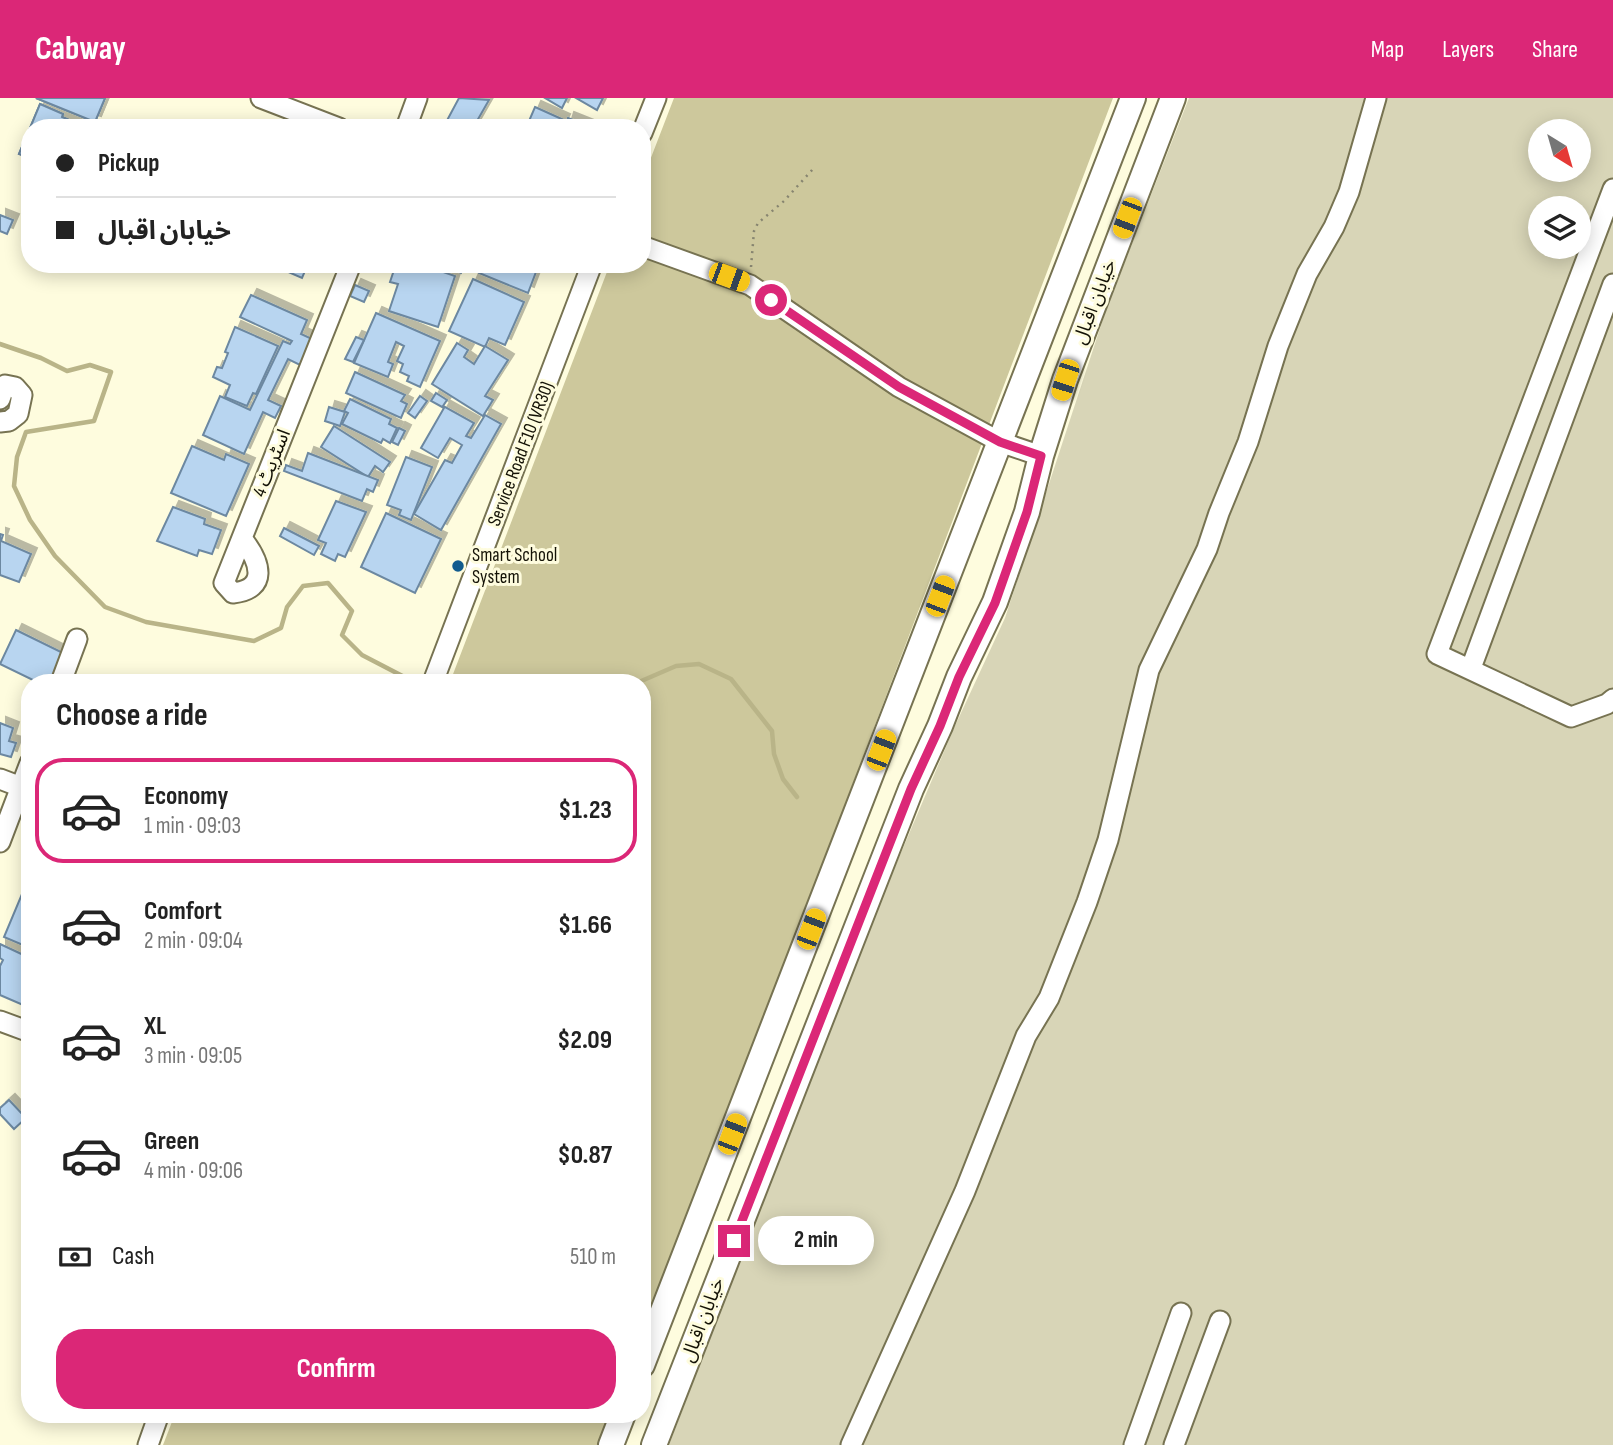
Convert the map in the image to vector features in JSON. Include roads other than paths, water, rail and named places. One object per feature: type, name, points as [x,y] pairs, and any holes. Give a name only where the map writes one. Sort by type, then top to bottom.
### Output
[{"type":"main road","name":"خیابان اقبال","points":[[651,1341],[1133,98]]},
{"type":"main road","name":"خیابان اقبال","points":[[654,1445],[911,789],[959,677],[995,603],[1027,512],[1065,380],[1173,98]]},
{"type":"main road","points":[[611,1445],[620,1423]]},
{"type":"street","points":[[261,98],[316,119]]},
{"type":"street","points":[[409,119],[417,98]]},
{"type":"street","points":[[648,119],[656,98]]},
{"type":"street","points":[[850,1445],[965,1191],[1026,1036],[1049,998],[1087,902],[1108,840],[1149,670],[1207,548],[1248,442],[1278,346],[1307,274],[1334,227],[1349,192],[1377,98]]},
{"type":"street","points":[[1613,189],[1437,654],[1571,717],[1607,704],[1613,699]]},
{"type":"street","points":[[651,249],[750,285],[899,387],[1000,442],[1041,456]]},
{"type":"street","name":"اسٹریٹ 4","points":[[244,541],[254,554],[259,573],[255,583],[243,592],[233,593],[224,583],[347,273]]},
{"type":"street","name":"Service Road F10 (VR30)","points":[[436,674],[589,273]]},
{"type":"street","points":[[1471,668],[1613,284]]},
{"type":"street","points":[[0,399],[5,385],[15,387],[22,395],[18,414],[9,421],[0,422]]},
{"type":"street","points":[[64,674],[77,639]]},
{"type":"street","points":[[0,779],[21,787],[0,842]]},
{"type":"street","points":[[0,1021],[21,1029]]},
{"type":"street","points":[[1134,1445],[1181,1313]]},
{"type":"street","points":[[1174,1445],[1220,1321]]},
{"type":"street","points":[[148,1445],[156,1423]]},
{"type":"waterway","points":[[0,344],[41,358],[67,371],[90,365],[111,372],[94,421],[26,432],[17,457],[14,486],[30,520],[55,556],[105,607],[146,622],[254,641],[281,628],[287,607],[303,586],[328,583],[352,611],[342,635],[362,655],[399,674]]},
{"type":"waterway","points":[[651,677],[676,666],[699,664],[731,679],[772,731],[774,754],[783,779],[797,797]]},
{"type":"place","name":"Smart School System","points":[[458,566]]}]
